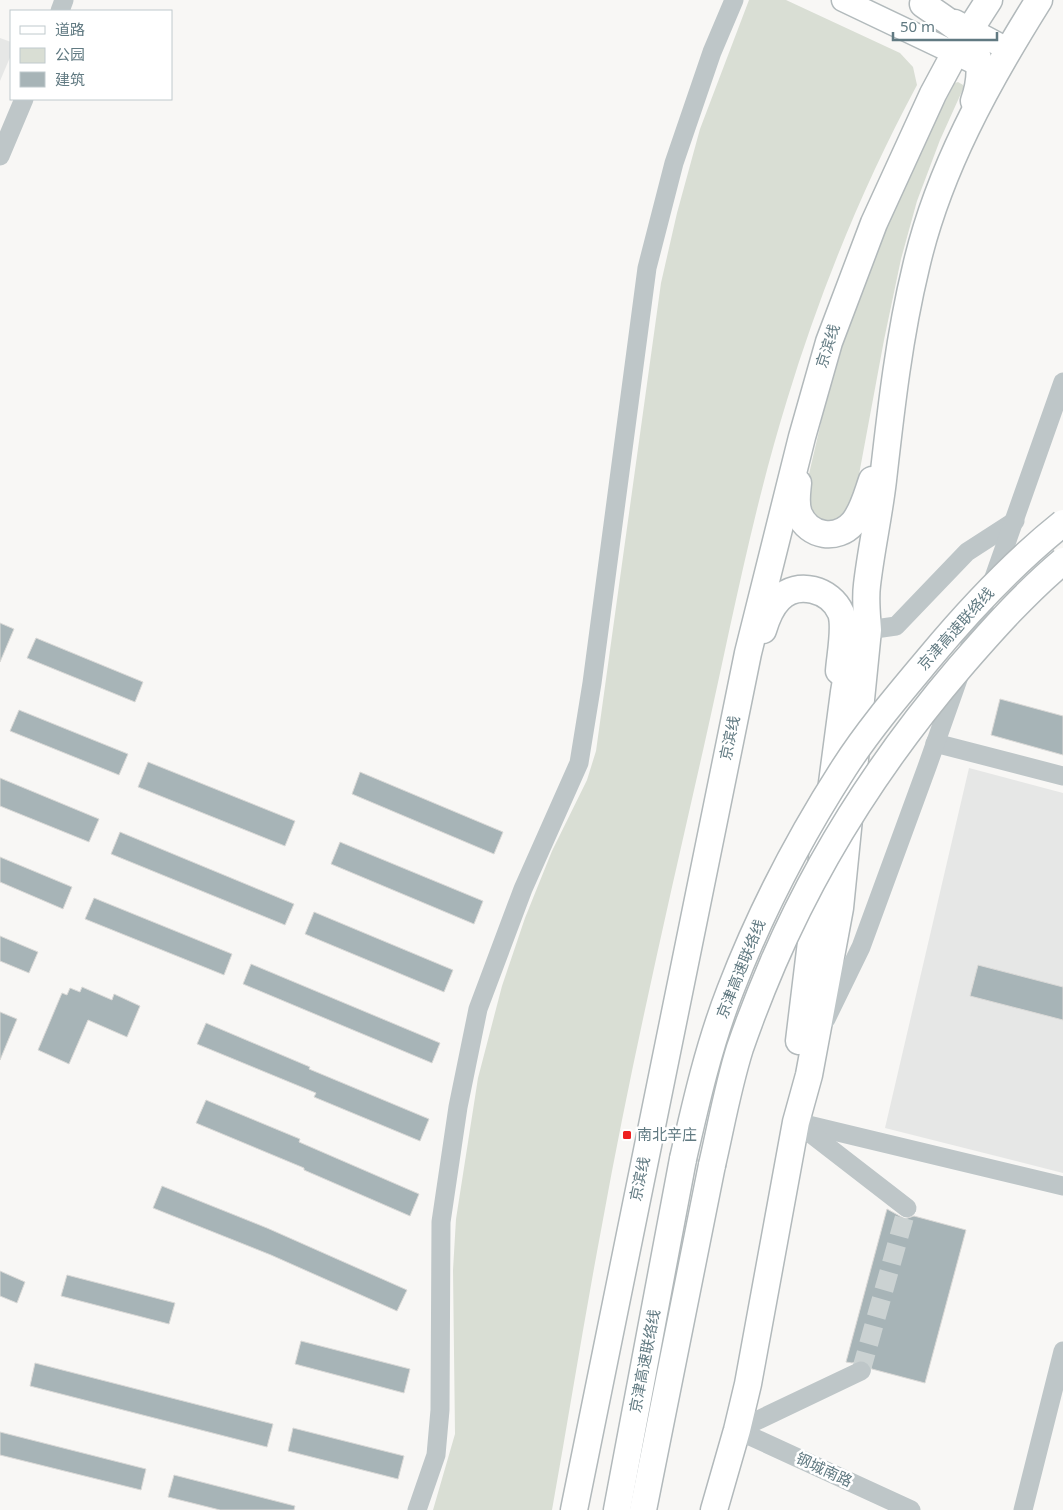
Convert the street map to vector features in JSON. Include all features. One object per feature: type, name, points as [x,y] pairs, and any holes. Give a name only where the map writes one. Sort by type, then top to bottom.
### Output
[{"type":"highway","name":"京滨线","points":[[574,1510],[748,653],[816,384],[832,334],[871,231],[933,94],[964,39],[989,0]]},
{"type":"highway","points":[[796,1122],[795,1077],[838,737],[856,624],[867,586],[881,499],[906,312],[916,266],[941,187],[964,132],[976,96],[979,79],[1009,50],[1039,0]]},
{"type":"highway","points":[[918,2],[976,48],[988,70]]},
{"type":"highway","points":[[816,384],[815,412],[800,469],[796,502],[799,515],[807,526],[816,533],[828,536],[841,532],[852,524],[860,514],[890,424]]},
{"type":"highway","name":"京津高速联络线","points":[[617,1510],[683,1159],[696,1103],[710,1050],[730,992],[775,888],[803,836],[845,767],[877,722],[956,627],[1008,572],[1063,523]]},
{"type":"highway","name":"京津高速联络线","points":[[643,1510],[729,1086],[756,1003],[796,913],[835,841],[885,762],[943,687],[990,632],[1063,561]]},
{"type":"highway","points":[[714,1510],[748,1384],[796,1122],[809,1075],[840,908],[868,630],[867,586]]},
{"type":"highway","points":[[733,725],[742,710],[770,611],[779,599],[788,593],[802,589],[814,590],[826,595],[835,602],[842,615],[838,737]]},
{"type":"main road","points":[[843,0],[908,30],[964,39],[1009,50]]},
{"type":"main road","points":[[908,30],[925,47],[934,63],[935,82],[933,94]]},
{"type":"street","points":[[418,1510],[436,1455],[440,1410],[441,1222],[458,1107],[478,1009],[523,888],[579,763],[592,683],[647,268],[674,163],[712,52],[734,0]]},
{"type":"street","points":[[0,156],[24,100]]},
{"type":"street","points":[[816,1040],[861,947],[1063,382]]},
{"type":"street","points":[[868,630],[896,626],[967,552],[1015,520]]},
{"type":"street","points":[[935,743],[1063,776]]},
{"type":"street","points":[[796,1122],[1063,1186]]},
{"type":"street","points":[[796,1122],[907,1208]]},
{"type":"street","points":[[1023,1510],[1063,1352]]},
{"type":"street","points":[[737,1430],[861,1372]]},
{"type":"street","name":"钢城南路","points":[[737,1430],[911,1510]]},
{"type":"shaded area","points":[[0,38],[10,42],[10,57],[0,81]]},
{"type":"shaded area","points":[[969,768],[1063,793],[1063,1173],[885,1128]]},
{"type":"green space","points":[[749,0],[786,0],[900,53],[913,67],[917,85],[861,200],[828,279],[800,359],[774,443],[742,572],[625,1105],[595,1261],[552,1510],[433,1510],[455,1434],[453,1270],[456,1219],[478,1078],[502,986],[525,918],[552,851],[587,780],[596,751],[661,283],[677,213],[700,129]]},
{"type":"green space","points":[[958,82],[963,85],[963,89],[940,140],[917,201],[901,259],[853,507],[847,516],[829,524],[810,517],[805,491],[834,367],[858,296],[883,234],[930,130],[955,83]]},
{"type":"building","points":[[0,623],[14,629],[0,662]]},
{"type":"building","points":[[36,638],[143,682],[135,702],[27,658]]},
{"type":"building","points":[[1000,699],[1063,716],[1063,755],[991,735]]},
{"type":"building","points":[[19,710],[128,754],[119,775],[10,731]]},
{"type":"building","points":[[148,762],[295,821],[285,846],[138,787]]},
{"type":"building","points":[[360,772],[503,832],[494,854],[352,794]]},
{"type":"building","points":[[0,778],[99,819],[89,842],[0,806]]},
{"type":"building","points":[[120,832],[294,904],[285,925],[111,854]]},
{"type":"building","points":[[340,842],[483,901],[474,924],[331,864]]},
{"type":"building","points":[[0,857],[72,887],[63,909],[0,882]]},
{"type":"building","points":[[94,898],[232,954],[224,975],[85,919]]},
{"type":"building","points":[[314,912],[453,970],[444,992],[305,934]]},
{"type":"building","points":[[0,936],[38,952],[29,973],[0,961]]},
{"type":"building","points":[[251,964],[440,1043],[432,1063],[243,984]]},
{"type":"building","points":[[978,965],[1063,987],[1063,1020],[970,996]]},
{"type":"building","points":[[82,987],[112,1000],[114,994],[140,1006],[127,1037],[88,1020],[69,1064],[38,1050],[62,993],[67,995],[70,988],[80,992]]},
{"type":"building","points":[[0,1012],[17,1019],[0,1060]]},
{"type":"building","points":[[206,1023],[310,1067],[309,1069],[429,1119],[420,1141],[314,1097],[316,1093],[197,1044]]},
{"type":"building","points":[[206,1100],[300,1139],[299,1142],[419,1194],[410,1216],[304,1170],[304,1168],[196,1123]]},
{"type":"building","points":[[162,1186],[267,1228],[407,1290],[397,1311],[271,1255],[153,1208]]},
{"type":"building","points":[[887,1209],[905,1219],[914,1216],[966,1230],[925,1383],[872,1369],[868,1362],[862,1360],[852,1363],[846,1362]]},
{"type":"building","points":[[0,1271],[25,1282],[17,1303],[0,1296]]},
{"type":"building","points":[[67,1275],[175,1303],[169,1324],[61,1296]]},
{"type":"building","points":[[301,1341],[410,1369],[404,1393],[295,1364]]},
{"type":"building","points":[[35,1363],[273,1424],[267,1447],[30,1386]]},
{"type":"building","points":[[293,1428],[404,1456],[398,1479],[288,1451]]},
{"type":"building","points":[[0,1432],[146,1469],[141,1490],[0,1455]]},
{"type":"building","points":[[174,1475],[295,1506],[294,1510],[220,1510],[168,1497]]},
{"type":"tunnel","points":[[861,1371],[907,1208]]},
{"type":"place","name":"南北辛庄","points":[[627,1135]]}]
